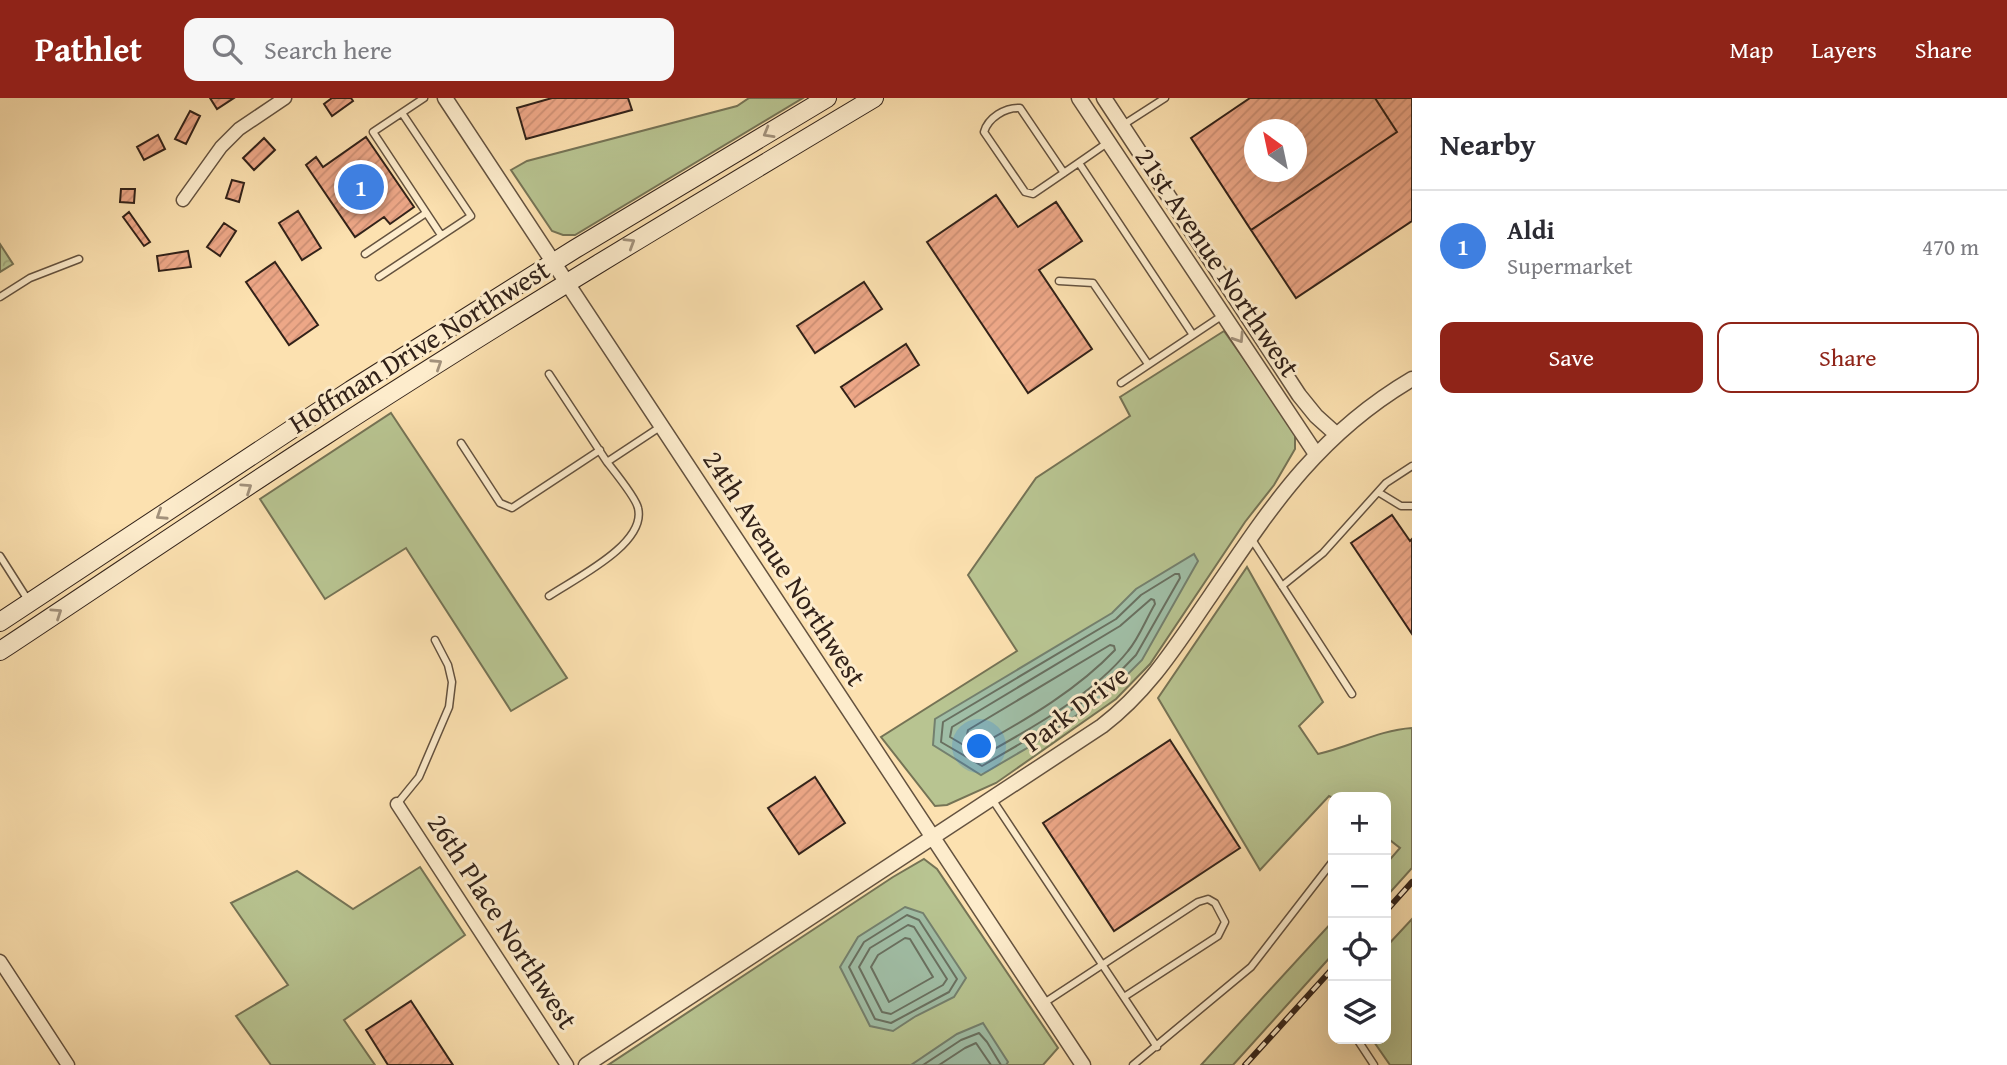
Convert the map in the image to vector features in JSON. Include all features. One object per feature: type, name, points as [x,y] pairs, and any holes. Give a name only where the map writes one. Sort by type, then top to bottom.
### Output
[{"type":"main road","name":"Hoffman Drive Northwest","points":[[0,622],[351,390],[554,262],[827,98]]},
{"type":"main road","name":"Hoffman Drive Northwest","points":[[0,651],[325,436],[568,282],[874,98]]},
{"type":"street","points":[[183,200],[221,146],[239,129],[285,98]]},
{"type":"street","name":"24th Avenue Northwest","points":[[445,98],[1080,1064]]},
{"type":"street","name":"21st Avenue Northwest","points":[[1079,98],[1316,454]]},
{"type":"street","name":"21st Avenue Northwest","points":[[1104,98],[1299,395],[1336,434]]},
{"type":"street","name":"Park Drive","points":[[586,1065],[1102,726],[1140,693],[1161,668],[1286,487],[1336,434],[1374,404],[1411,382]]},
{"type":"street","name":"26th Place Northwest","points":[[397,804],[567,1065]]},
{"type":"street","points":[[0,961],[68,1065]]},
{"type":"lane","points":[[424,98],[373,132],[441,235]]},
{"type":"lane","points":[[1122,126],[1165,98]]},
{"type":"lane","points":[[1064,173],[1020,108],[1010,107],[986,123],[984,132],[1025,192],[1033,194],[1080,163],[1109,142]]},
{"type":"lane","points":[[379,277],[471,216],[402,113]]},
{"type":"lane","points":[[1080,163],[1193,335]]},
{"type":"lane","points":[[365,254],[426,213]]},
{"type":"lane","points":[[0,297],[30,278],[79,259]]},
{"type":"lane","points":[[1059,281],[1093,283],[1148,364]]},
{"type":"lane","points":[[1121,383],[1223,314]]},
{"type":"lane","points":[[549,374],[638,507],[637,529],[622,547],[549,596]]},
{"type":"lane","points":[[607,462],[662,426]]},
{"type":"lane","points":[[461,443],[500,503],[512,508],[600,450]]},
{"type":"lane","points":[[1282,586],[1323,554],[1387,483],[1412,466]]},
{"type":"lane","points":[[1378,492],[1401,506],[1412,506]]},
{"type":"lane","points":[[1250,537],[1352,694]]},
{"type":"lane","points":[[0,556],[29,602]]},
{"type":"lane","points":[[397,804],[419,777],[449,707],[452,682],[448,665],[435,640]]},
{"type":"lane","points":[[992,799],[1157,1047]]},
{"type":"lane","points":[[1133,1065],[1251,967],[1328,867]]},
{"type":"lane","points":[[1043,1004],[1198,902],[1208,899],[1215,903],[1225,922],[1219,936],[1124,997]]},
{"type":"lane","points":[[1360,1044],[1374,1065]]},
{"type":"green space","points":[[749,98],[803,98],[575,235],[552,231],[511,170],[527,161],[737,106]]},
{"type":"green space","points":[[0,244],[13,264],[0,272]]},
{"type":"green space","points":[[1224,331],[1295,431],[1295,449],[1274,485],[1245,522],[1150,664],[1116,699],[996,783],[947,805],[935,806],[881,737],[1017,651],[968,575],[1036,478],[1130,416],[1120,397]]},
{"type":"green space","points":[[391,413],[567,678],[511,711],[406,548],[325,599],[260,499]]},
{"type":"green space","points":[[1247,567],[1323,702],[1299,726],[1318,754],[1388,732],[1412,728],[1412,868],[1391,891],[1391,858],[1400,848],[1391,841],[1391,792],[1328,792],[1328,797],[1260,870],[1158,698]]},
{"type":"green space","points":[[924,859],[937,869],[1058,1048],[1043,1065],[608,1065],[893,877]]},
{"type":"green space","points":[[420,867],[465,935],[344,1020],[375,1065],[271,1065],[236,1016],[288,985],[231,903],[297,871],[353,909]]},
{"type":"green space","points":[[1412,919],[1412,1065],[1390,1065],[1375,1044],[1391,1044],[1391,942]]},
{"type":"green space","points":[[1328,926],[1328,960],[1233,1065],[1201,1065]]},
{"type":"water","points":[[1194,554],[1198,561],[1142,660],[1108,694],[1034,744],[981,775],[933,745],[935,719],[1112,613],[1136,589]]},
{"type":"water","points":[[905,907],[923,913],[966,978],[954,997],[893,1031],[870,1026],[840,967],[858,937]]},
{"type":"water","points":[[983,1023],[1008,1062],[1006,1065],[911,1065],[957,1034]]},
{"type":"building","points":[[210,98],[234,98],[217,109]]},
{"type":"building","points":[[332,98],[351,98],[353,101],[332,116],[324,104]]},
{"type":"building","points":[[552,98],[628,98],[632,110],[526,139],[517,108]]},
{"type":"building","points":[[1250,98],[1375,98],[1397,132],[1251,230],[1191,138]]},
{"type":"building","points":[[1375,98],[1412,98],[1412,221],[1296,298],[1251,230],[1397,132]]},
{"type":"building","points":[[190,111],[200,116],[186,144],[175,139]]},
{"type":"building","points":[[158,135],[165,149],[144,160],[137,147]]},
{"type":"building","points":[[366,137],[414,207],[390,224],[384,217],[355,237],[306,165],[316,157],[323,167]]},
{"type":"building","points":[[264,138],[275,150],[254,170],[243,158]]},
{"type":"building","points":[[232,180],[244,183],[239,202],[226,198]]},
{"type":"building","points":[[121,189],[135,189],[134,203],[120,202]]},
{"type":"building","points":[[996,195],[1018,227],[1056,202],[1082,241],[1039,270],[1092,349],[1028,393],[927,242]]},
{"type":"building","points":[[298,211],[321,248],[302,260],[279,223]]},
{"type":"building","points":[[129,212],[150,242],[144,246],[123,217]]},
{"type":"building","points":[[224,223],[236,231],[220,256],[207,247]]},
{"type":"building","points":[[188,251],[191,267],[159,271],[157,256]]},
{"type":"building","points":[[275,262],[318,325],[289,345],[246,282]]},
{"type":"building","points":[[864,282],[882,309],[815,353],[797,326]]},
{"type":"building","points":[[906,344],[919,365],[855,407],[841,387]]},
{"type":"building","points":[[1392,515],[1410,541],[1412,539],[1412,634],[1351,543]]},
{"type":"building","points":[[1170,740],[1240,848],[1114,931],[1043,823]]},
{"type":"building","points":[[815,777],[845,823],[799,854],[768,808]]},
{"type":"building","points":[[411,1001],[453,1065],[388,1065],[366,1030]]},
{"type":"railway","points":[[1391,905],[1412,882]]},
{"type":"railway","points":[[1245,1065],[1328,974]]},
{"type":"place","name":"Aldi","points":[[361,187]]}]
